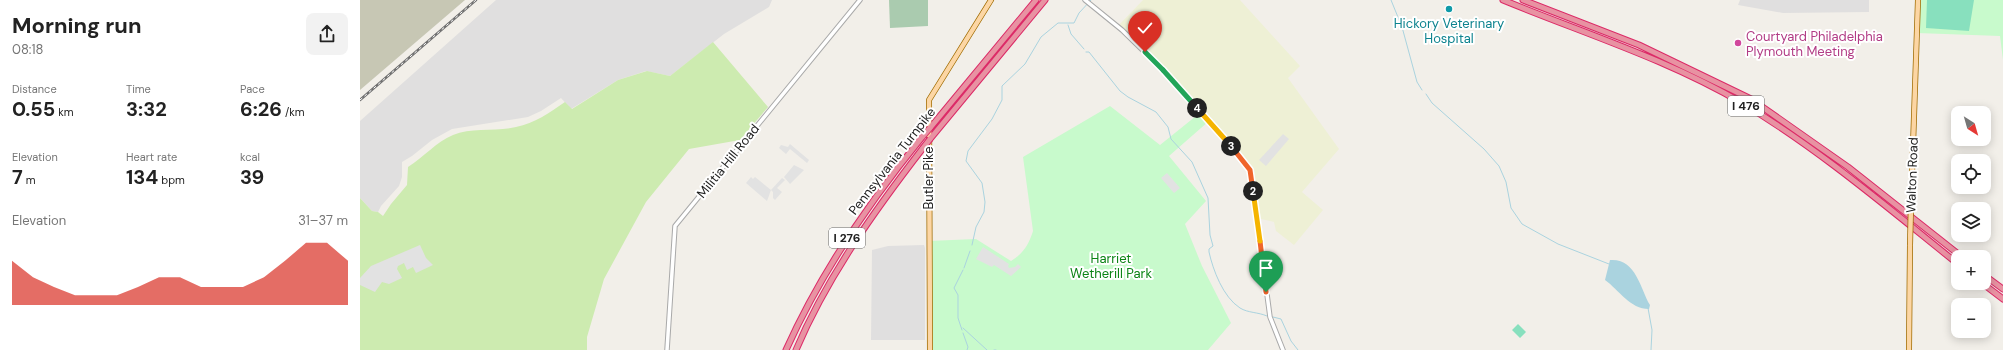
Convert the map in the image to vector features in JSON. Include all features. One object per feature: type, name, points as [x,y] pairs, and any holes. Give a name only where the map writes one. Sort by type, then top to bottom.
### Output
[{"type":"highway","name":"Pennsylvania Turnpike","points":[[786,350],[802,315],[850,234],[894,171],[1036,0]]},
{"type":"highway","name":"Pennsylvania Turnpike","points":[[796,350],[824,293],[889,191],[930,139],[1046,0]]},
{"type":"highway","name":"I 476","points":[[1504,0],[1648,58],[1741,102],[1771,121],[1820,157],[1951,259]]},
{"type":"highway","name":"I 476","points":[[1523,0],[1639,45],[1751,99],[1848,168],[1953,250]]},
{"type":"highway","points":[[1991,280],[2003,290]]},
{"type":"highway","points":[[1991,290],[2003,299]]},
{"type":"main road","name":"Butler Pike","points":[[930,350],[928,100],[991,0]]},
{"type":"main road","name":"Walton Road","points":[[1909,350],[1911,204],[1918,0]]},
{"type":"street","name":"Militia Hill Road","points":[[666,350],[675,226],[860,0]]},
{"type":"street","points":[[1088,2],[1161,68],[1247,165],[1251,174],[1270,317],[1283,350]]},
{"type":"shaded area","points":[[360,0],[465,0],[360,90]]},
{"type":"shaded area","points":[[496,0],[772,0],[769,7],[724,34],[670,76],[646,71],[618,80],[571,109],[561,98],[541,111],[528,117],[452,129],[432,140],[402,162],[402,177],[399,186],[381,206],[378,212],[372,211],[360,198],[360,121]]},
{"type":"shaded area","points":[[1143,0],[1240,0],[1300,66],[1288,78],[1339,149],[1302,192],[1323,210],[1294,245],[1276,231],[1274,222],[1257,218],[1250,170],[1161,68],[1117,27]]},
{"type":"shaded area","points":[[1740,0],[1869,0],[1869,12],[1783,13],[1738,5]]},
{"type":"shaded area","points":[[1283,134],[1289,139],[1266,166],[1259,160]]},
{"type":"shaded area","points":[[790,144],[809,160],[807,163],[790,149],[786,154],[779,148],[781,145],[788,147]]},
{"type":"shaded area","points":[[794,165],[804,170],[790,184],[784,177]]},
{"type":"shaded area","points":[[1167,173],[1180,188],[1174,193],[1161,178]]},
{"type":"shaded area","points":[[751,177],[753,179],[755,177],[771,190],[767,201],[746,183]]},
{"type":"shaded area","points":[[782,178],[785,180],[777,188],[782,192],[775,200],[771,190]]},
{"type":"shaded area","points":[[420,245],[426,258],[433,265],[416,273],[413,267],[407,270],[404,263],[398,266],[397,269],[402,278],[389,284],[382,282],[375,292],[360,285],[360,278],[371,266]]},
{"type":"shaded area","points":[[924,245],[925,340],[871,340],[872,250],[888,246]]},
{"type":"shaded area","points":[[983,247],[1009,264],[1009,268],[1015,267],[1018,264],[1021,267],[1011,276],[994,265],[992,267],[976,259]]},
{"type":"green space","points":[[889,0],[928,0],[928,26],[890,28]]},
{"type":"green space","points":[[1918,0],[2003,0],[2003,60],[2000,36],[1917,33]]},
{"type":"green space","points":[[1927,0],[1974,0],[1969,31],[1926,28]]},
{"type":"green space","points":[[713,42],[768,107],[740,140],[689,149],[646,202],[604,279],[587,337],[587,350],[360,350],[360,198],[372,211],[378,212],[383,216],[407,185],[408,167],[447,138],[468,131],[508,128],[523,125],[542,117],[565,102],[572,109],[618,80],[647,71],[670,76]]},
{"type":"green space","name":"Harriet Wetherill Park","points":[[1110,106],[1160,145],[1201,112],[1209,121],[1169,156],[1206,201],[1185,224],[1202,266],[1231,323],[1208,350],[932,350],[928,241],[976,239],[1011,261],[1025,248],[1033,231],[1023,157]]},
{"type":"green space","points":[[1518,324],[1526,332],[1520,338],[1512,330]]},
{"type":"water","points":[[1610,260],[1619,261],[1626,264],[1636,275],[1650,305],[1649,309],[1636,306],[1605,280]]},
{"type":"waterway","points":[[972,245],[976,227],[984,212],[985,202],[982,183],[966,161],[968,151],[992,119],[1002,100],[1002,86],[1025,64],[1041,37],[1058,23],[1074,23],[1079,13],[1091,0]]},
{"type":"waterway","points":[[1391,0],[1402,27],[1417,82],[1422,90]]},
{"type":"waterway","points":[[1068,25],[1071,34],[1084,49]]},
{"type":"waterway","points":[[1086,52],[1089,52],[1120,91],[1156,112],[1168,127],[1171,139],[1192,162],[1208,198],[1210,235],[1213,246],[1209,249],[1209,252],[1213,267],[1220,283],[1229,297],[1240,308],[1267,316]]},
{"type":"waterway","points":[[1426,94],[1432,103],[1484,149],[1499,166],[1506,182],[1511,208],[1522,224],[1558,244],[1609,264]]},
{"type":"waterway","points":[[964,268],[970,251]]},
{"type":"waterway","points":[[962,330],[958,318],[958,295],[954,288],[963,270]]},
{"type":"waterway","points":[[1648,308],[1652,330],[1651,350]]},
{"type":"waterway","points":[[1273,317],[1281,319],[1291,341],[1298,350]]},
{"type":"waterway","points":[[963,328],[987,350]]},
{"type":"waterway","points":[[963,333],[968,347],[967,350]]},
{"type":"railway","points":[[360,100],[476,0]]},
{"type":"place","name":"Hickory Veterinary Hospital","points":[[1449,9]]},
{"type":"place","name":"Courtyard Philadelphia Plymouth Meeting","points":[[1738,43]]},
{"type":"route","points":[[1145,52],[1192,102],[1245,162],[1250,170],[1266,292]]}]
